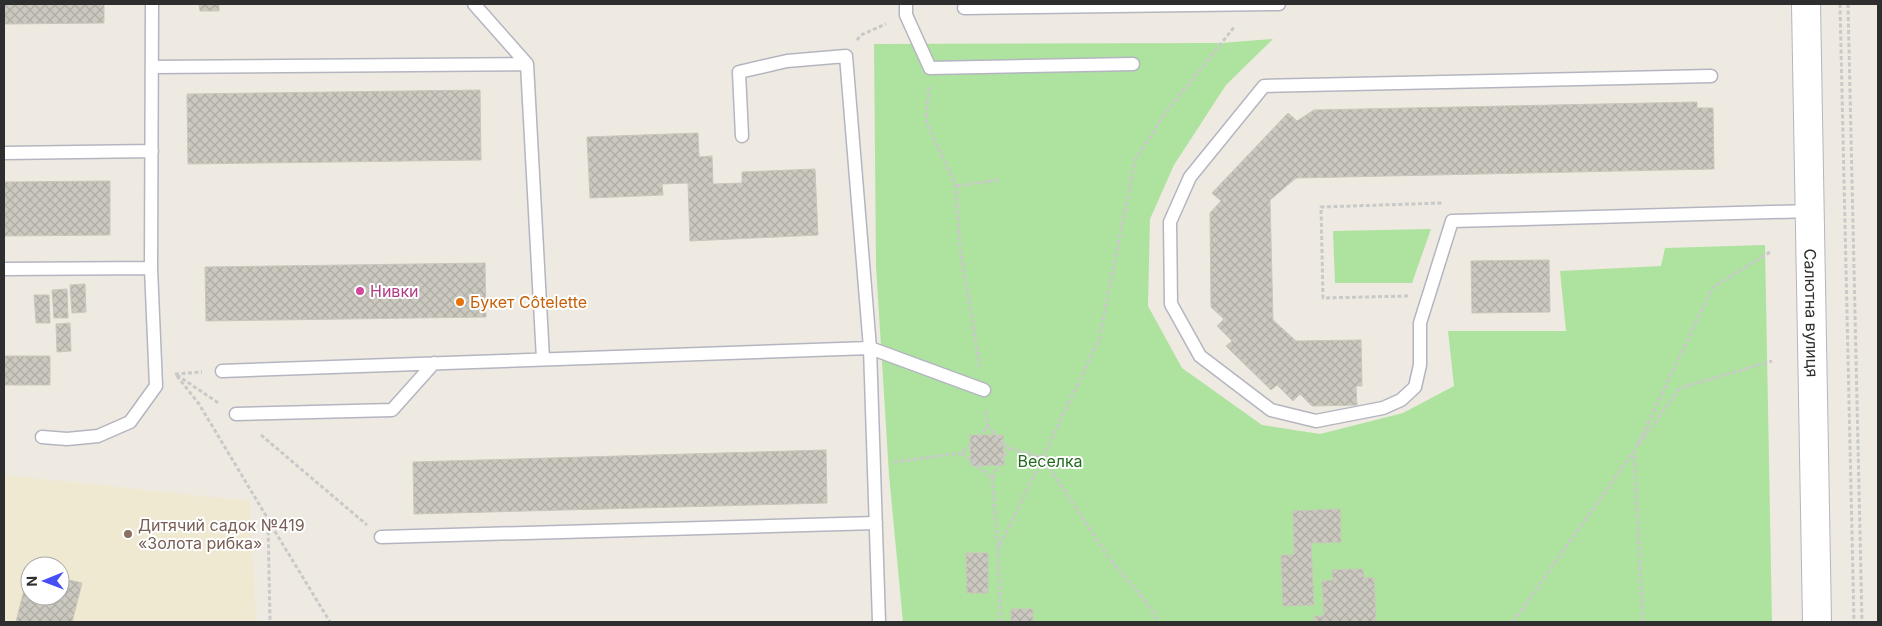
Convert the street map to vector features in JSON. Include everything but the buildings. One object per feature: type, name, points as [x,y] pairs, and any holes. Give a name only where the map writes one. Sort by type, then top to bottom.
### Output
[{"type":"street","name":"Салютна вулиця","points":[[1806,4],[1816,622]]},
{"type":"lane","points":[[42,437],[67,440],[98,436],[130,422],[156,386],[151,268],[152,4]]},
{"type":"lane","points":[[474,4],[527,64],[543,359]]},
{"type":"lane","points":[[964,8],[1279,4]]},
{"type":"lane","points":[[906,9],[930,68],[1133,64]]},
{"type":"lane","points":[[742,136],[738,72],[787,61],[846,56],[870,348],[879,622]]},
{"type":"lane","points":[[152,67],[527,64]]},
{"type":"lane","points":[[1711,76],[1264,86],[1190,177],[1170,222],[1171,304],[1200,356],[1270,410],[1316,421],[1382,408],[1401,400],[1415,387],[1420,365],[1420,323],[1452,221],[1810,211]]},
{"type":"lane","points":[[4,153],[152,151]]},
{"type":"lane","points":[[4,269],[151,268]]},
{"type":"lane","points":[[222,371],[870,348],[984,390]]},
{"type":"lane","points":[[236,414],[392,410],[434,363]]},
{"type":"lane","points":[[381,537],[876,523]]},
{"type":"path","points":[[998,550],[1099,340],[1134,160],[1164,115],[1253,4]]},
{"type":"path","points":[[1840,4],[1854,622]]},
{"type":"path","points":[[1848,4],[1862,622]]},
{"type":"path","points":[[846,56],[861,34],[906,9]]},
{"type":"path","points":[[930,68],[926,121],[956,186],[960,248],[984,390],[988,427],[1009,448],[1043,458],[1108,558],[1148,603],[1159,622]]},
{"type":"path","points":[[956,186],[1000,180]]},
{"type":"path","points":[[1643,622],[1634,452],[1713,287],[1770,252]]},
{"type":"path","points":[[1513,622],[1680,388],[1772,361]]},
{"type":"path","points":[[156,386],[175,374],[222,371]]},
{"type":"path","points":[[175,374],[236,414],[381,537]]},
{"type":"path","points":[[175,374],[199,404],[330,622]]},
{"type":"path","points":[[914,460],[962,453],[988,427]]},
{"type":"path","points":[[1001,622],[992,478],[1009,448]]},
{"type":"path","points":[[962,453],[992,478]]},
{"type":"path","points":[[268,519],[270,622]]},
{"type":"shaded area","name":"Дитячий садок №419 «Золота рибка»","points":[[4,475],[250,501],[256,622],[4,622]]},
{"type":"green space","name":"Веселка","points":[[1273,39],[1226,85],[1174,165],[1150,219],[1148,306],[1182,368],[1262,425],[1320,434],[1403,413],[1454,386],[1448,331],[1566,331],[1560,271],[1661,266],[1665,248],[1765,245],[1772,622],[903,622],[889,475],[876,266],[874,44],[1221,43]]},
{"type":"green space","points":[[1431,229],[1412,283],[1335,283],[1333,231]]},
{"type":"place","name":"Нивки","points":[[360,291]]},
{"type":"place","name":"Букет Côtelette","points":[[460,302]]},
{"type":"place","name":"Дитячий садок №419 «Золота рибка»","points":[[128,534]]}]
